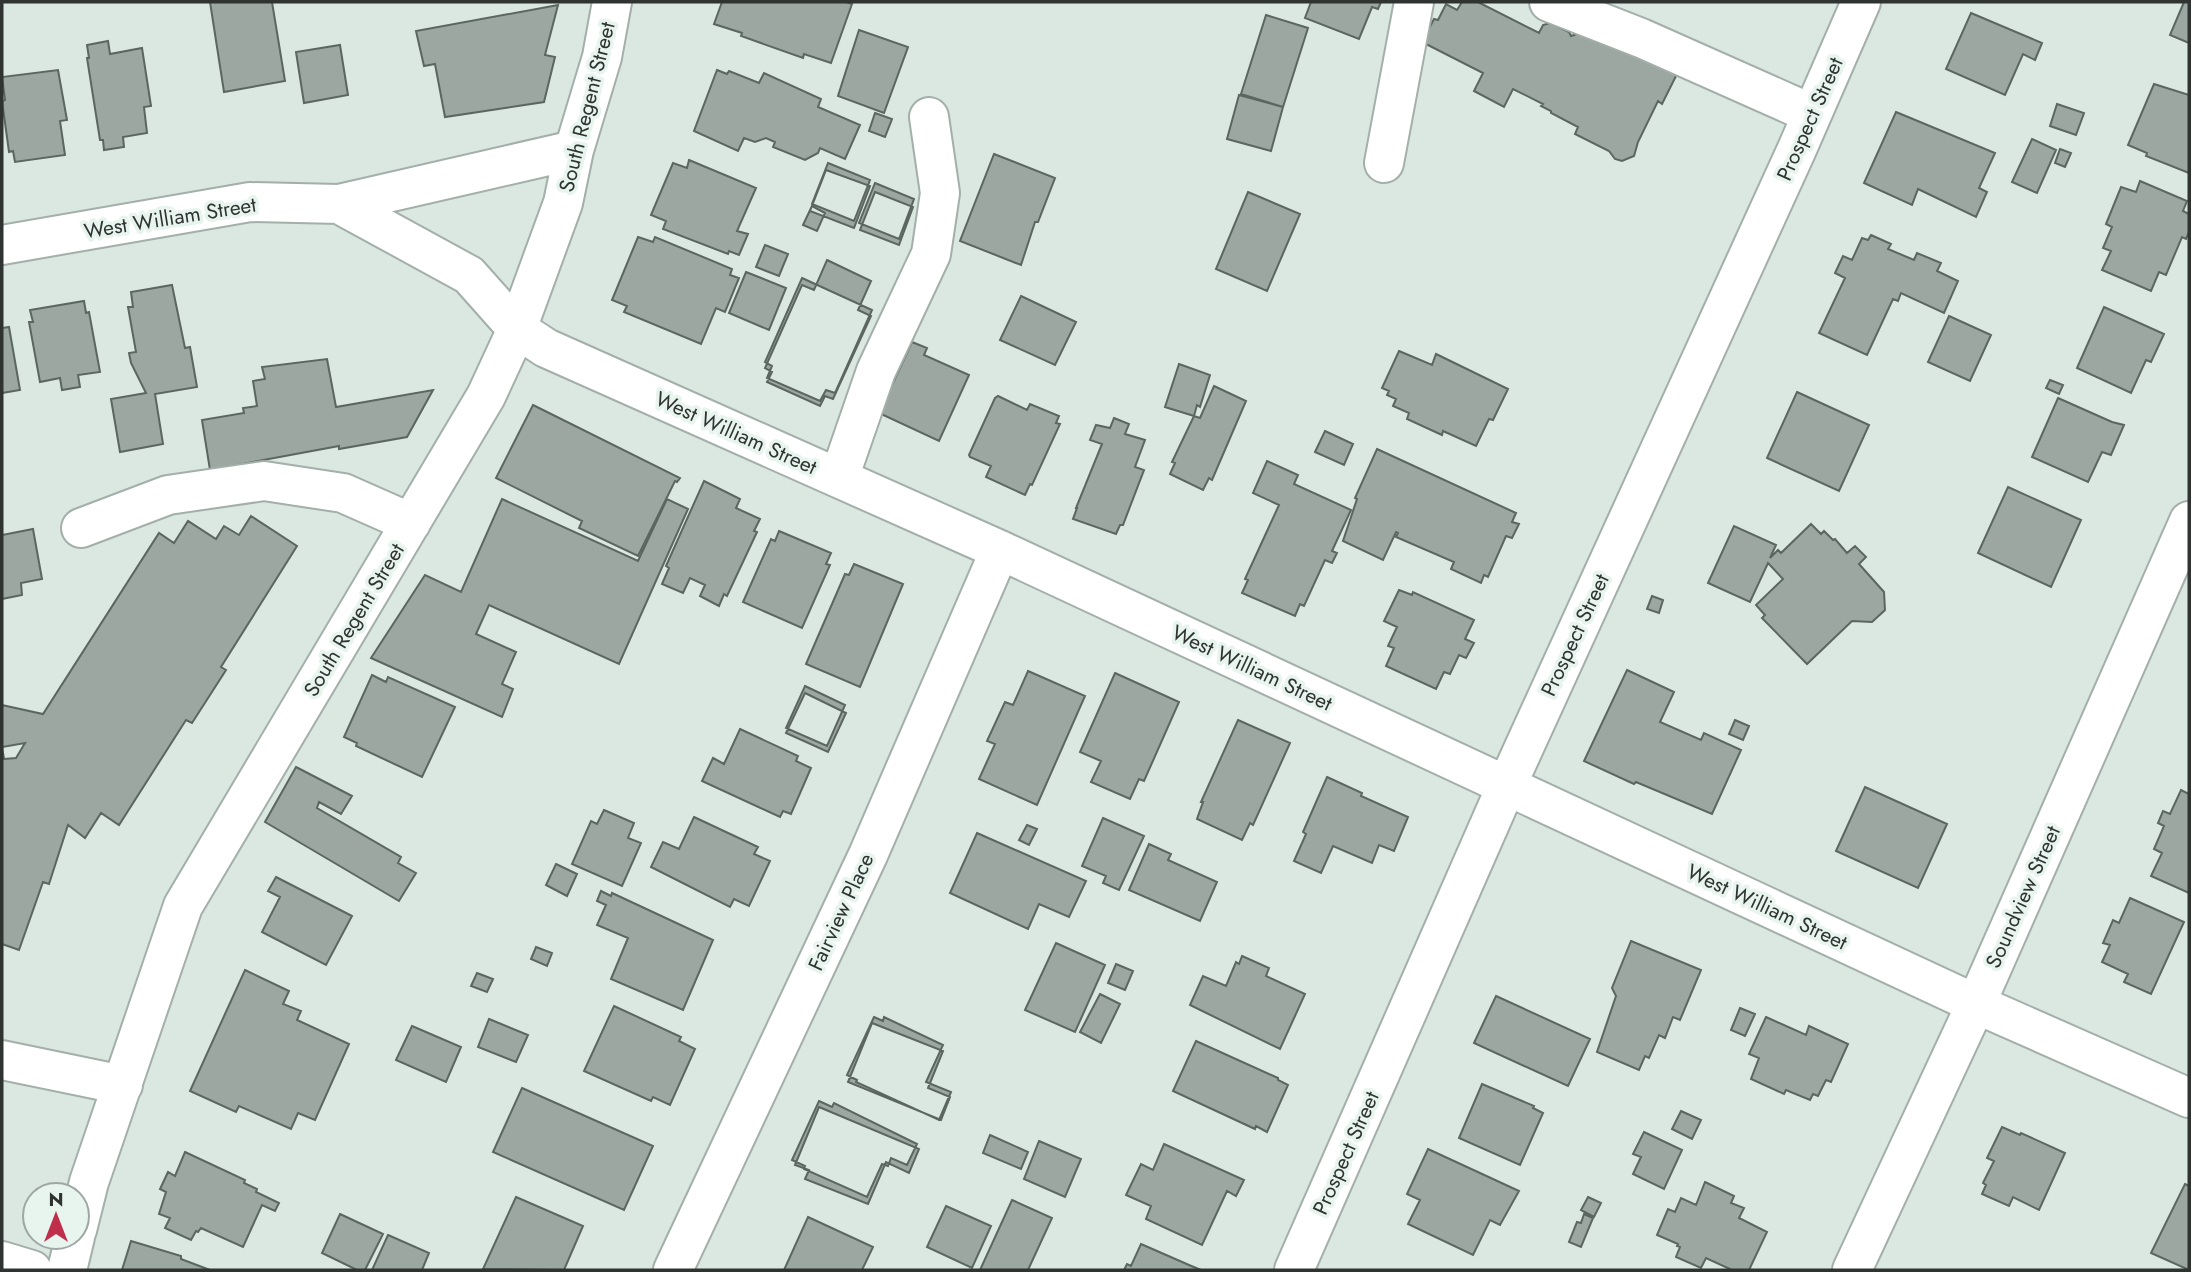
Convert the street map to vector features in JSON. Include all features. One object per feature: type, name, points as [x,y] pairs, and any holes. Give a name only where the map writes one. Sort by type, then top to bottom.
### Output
[{"type":"street","name":"South Regent Street","points":[[89,1181],[183,906],[486,396],[517,329],[563,203],[574,150],[602,57],[612,2]]},
{"type":"street","points":[[1384,163],[1414,2]]},
{"type":"street","points":[[1549,2],[1641,38],[1812,114]]},
{"type":"street","name":"Prospect Street","points":[[1294,1270],[1506,787],[1861,2]]},
{"type":"street","points":[[839,478],[876,371],[931,254],[940,193],[929,117]]},
{"type":"street","name":"West William Street","points":[[2,245],[250,202],[339,204],[574,150]]},
{"type":"street","name":"West William Street","points":[[339,204],[469,275],[517,329],[546,348],[1000,550],[1976,1004],[2189,1098]]},
{"type":"street","points":[[81,528],[168,495],[264,481],[343,493],[411,523]]},
{"type":"street","name":"Soundview Street","points":[[1853,1270],[1976,1004],[2189,522]]},
{"type":"street","name":"Fairview Place","points":[[673,1270],[868,855],[1000,550]]},
{"type":"street","points":[[20,1063],[123,1085]]},
{"type":"street","points":[[67,1270],[72,1251]]},
{"type":"street","points":[[2,1261],[32,1270]]},
{"type":"building","points":[[210,2],[272,2],[285,81],[224,92]]},
{"type":"building","points":[[722,2],[852,4],[831,63],[804,54],[803,58],[714,24]]},
{"type":"building","points":[[1311,2],[1381,2],[1378,9],[1372,7],[1359,39],[1305,18]]},
{"type":"building","points":[[1462,2],[1478,2],[1539,33],[1543,25],[1550,23],[1569,32],[1571,36],[1580,33],[1599,43],[1602,39],[1677,74],[1662,104],[1658,101],[1634,156],[1622,161],[1615,159],[1609,151],[1575,134],[1578,127],[1551,113],[1541,106],[1543,104],[1513,89],[1504,107],[1474,91],[1483,73],[1422,42],[1434,19],[1438,20],[1446,4],[1457,10]]},
{"type":"building","points":[[2184,2],[2189,2],[2189,43],[2170,35]]},
{"type":"building","points":[[558,5],[545,55],[555,57],[544,102],[445,117],[435,64],[424,66],[416,31]]},
{"type":"building","points":[[1971,13],[2042,43],[2035,60],[2023,54],[2005,95],[1946,69]]},
{"type":"building","points":[[1266,15],[1308,28],[1283,107],[1241,94]]},
{"type":"building","points":[[859,30],[908,47],[884,113],[838,96]]},
{"type":"building","points":[[108,41],[110,54],[142,48],[151,106],[144,107],[147,133],[123,137],[124,147],[104,150],[103,140],[100,140],[87,45]]},
{"type":"building","points":[[340,45],[348,95],[304,103],[296,52]]},
{"type":"building","points":[[58,70],[67,120],[60,121],[65,155],[15,162],[13,151],[9,152],[2,101],[5,100],[2,77]]},
{"type":"building","points":[[717,70],[727,74],[729,71],[759,83],[764,73],[821,99],[818,107],[860,125],[845,159],[820,148],[818,153],[805,160],[773,147],[775,142],[766,138],[755,142],[744,138],[738,151],[694,131]]},
{"type":"building","points":[[2154,84],[2189,95],[2189,173],[2146,156],[2147,153],[2128,145]]},
{"type":"building","points":[[1239,95],[1283,107],[1271,151],[1227,139]]},
{"type":"building","points":[[2057,104],[2084,113],[2076,135],[2050,126]]},
{"type":"building","points":[[1896,112],[1995,153],[1979,188],[1987,192],[1976,217],[1918,189],[1912,205],[1864,183]]},
{"type":"building","points":[[875,113],[892,119],[885,137],[869,131]]},
{"type":"building","points":[[2032,139],[2056,150],[2037,193],[2012,182]]},
{"type":"building","points":[[2060,149],[2071,153],[2065,167],[2055,163]]},
{"type":"building","points":[[994,154],[1055,178],[1038,222],[1035,222],[1021,265],[960,241]]},
{"type":"building","points":[[689,160],[756,188],[737,231],[748,234],[739,255],[729,251],[728,254],[663,229],[666,221],[651,215],[673,163],[687,168]]},
{"type":"building","points":[[828,163],[870,180],[854,221],[812,204]]},
{"type":"building","points":[[826,170],[870,186],[854,228],[810,211]]},
{"type":"building","points":[[2140,181],[2187,201],[2183,211],[2189,214],[2189,232],[2186,239],[2182,237],[2166,275],[2159,272],[2151,291],[2102,270],[2111,251],[2103,248],[2112,227],[2106,224],[2121,187],[2136,192]]},
{"type":"building","points":[[875,183],[914,199],[899,239],[859,223]]},
{"type":"building","points":[[875,192],[913,207],[899,245],[860,230]]},
{"type":"building","points":[[1248,192],[1300,214],[1267,291],[1216,269]]},
{"type":"building","points":[[812,206],[825,213],[817,231],[803,225]]},
{"type":"building","points":[[1871,235],[1891,244],[1888,249],[1914,260],[1917,253],[1941,263],[1937,271],[1958,281],[1944,313],[1901,293],[1898,301],[1893,299],[1867,355],[1819,333],[1845,278],[1835,273],[1843,256],[1852,260],[1862,238],[1868,240]]},
{"type":"building","points":[[638,237],[653,242],[655,237],[732,269],[730,275],[739,278],[725,312],[716,308],[701,344],[624,312],[627,306],[612,300]]},
{"type":"building","points":[[765,245],[788,254],[779,276],[756,267]]},
{"type":"building","points":[[827,260],[871,281],[858,310],[871,316],[833,399],[825,396],[820,406],[767,382],[772,372],[765,368],[802,285],[814,290]]},
{"type":"building","points":[[746,272],[786,288],[769,330],[729,313]]},
{"type":"building","points":[[802,278],[872,310],[835,393],[826,390],[820,401],[767,378],[772,366],[765,362]]},
{"type":"building","points":[[172,285],[185,348],[190,347],[197,387],[155,394],[163,444],[120,452],[111,399],[146,393],[129,353],[136,352],[128,307],[133,307],[131,292]]},
{"type":"building","points":[[1021,296],[1076,322],[1055,365],[1000,340]]},
{"type":"building","points":[[84,301],[86,313],[89,312],[100,372],[78,375],[80,387],[62,390],[60,378],[40,382],[29,322],[33,322],[30,310]]},
{"type":"building","points":[[2104,307],[2164,334],[2151,362],[2146,360],[2131,393],[2077,368]]},
{"type":"building","points":[[1949,316],[1991,335],[1970,381],[1928,362]]},
{"type":"building","points":[[9,327],[20,390],[2,393],[2,328]]},
{"type":"building","points":[[912,342],[927,348],[924,355],[969,375],[939,441],[879,413]]},
{"type":"building","points":[[1399,351],[1432,365],[1436,354],[1508,389],[1476,446],[1443,431],[1442,435],[1407,419],[1409,413],[1393,406],[1396,399],[1387,395],[1389,391],[1382,388]]},
{"type":"building","points":[[327,359],[336,407],[433,390],[407,437],[339,449],[339,446],[210,470],[202,420],[244,413],[243,408],[257,406],[253,381],[265,379],[262,367]]},
{"type":"building","points":[[1179,364],[1210,375],[1200,407],[1197,405],[1194,416],[1165,407]]},
{"type":"building","points":[[2050,380],[2063,385],[2059,394],[2046,388]]},
{"type":"building","points":[[1214,386],[1246,401],[1212,480],[1209,478],[1203,490],[1170,474],[1175,463],[1172,462],[1194,416],[1200,418]]},
{"type":"building","points":[[1797,392],[1869,425],[1839,491],[1767,458]]},
{"type":"building","points":[[998,396],[1027,410],[1030,404],[1059,416],[1056,423],[1060,424],[1025,495],[986,477],[991,466],[969,455]]},
{"type":"building","points":[[2058,398],[2124,425],[2111,455],[2102,452],[2088,482],[2032,457]]},
{"type":"building","points":[[533,405],[680,478],[675,481],[638,556],[579,528],[582,521],[496,478]]},
{"type":"building","points":[[1114,418],[1129,424],[1125,434],[1145,440],[1135,467],[1144,470],[1123,525],[1120,525],[1116,534],[1073,519],[1102,444],[1090,440],[1096,425],[1110,428]]},
{"type":"building","points":[[1325,431],[1353,444],[1344,465],[1315,452]]},
{"type":"building","points":[[1377,449],[1516,513],[1512,522],[1519,524],[1512,538],[1506,536],[1488,577],[1484,575],[1481,583],[1451,569],[1454,562],[1396,537],[1396,532],[1383,560],[1343,541],[1357,499],[1355,498]]},
{"type":"building","points":[[1267,461],[1298,475],[1294,484],[1351,510],[1332,551],[1337,553],[1332,563],[1325,560],[1304,606],[1300,604],[1295,616],[1242,593],[1248,580],[1245,579],[1279,505],[1253,493]]},
{"type":"building","points":[[704,481],[740,499],[736,508],[760,519],[754,531],[757,532],[727,596],[724,594],[719,606],[700,596],[705,585],[690,578],[683,593],[662,584],[669,568],[666,566]]},
{"type":"building","points":[[2008,487],[2081,520],[2051,587],[1978,553]]},
{"type":"building","points":[[502,499],[638,561],[667,499],[688,509],[619,664],[489,605],[476,634],[516,652],[502,684],[513,689],[502,717],[371,658],[425,575],[461,592]]},
{"type":"building","points":[[251,516],[297,546],[221,667],[226,670],[192,723],[186,720],[119,825],[101,813],[85,838],[68,825],[49,884],[43,882],[19,950],[2,944],[2,747],[2,705],[43,714],[159,533],[174,543],[188,521],[216,539],[224,526],[239,535]],"holes":[[[25,743],[16,758],[4,759],[2,747]]]},
{"type":"building","points":[[1811,524],[1821,534],[1824,531],[1835,539],[1847,553],[1855,546],[1866,557],[1859,564],[1884,592],[1885,610],[1872,622],[1852,621],[1807,664],[1762,618],[1765,615],[1756,605],[1783,579],[1768,563],[1750,602],[1708,583],[1734,526],[1776,545],[1770,558],[1778,550],[1781,553]]},
{"type":"building","points":[[33,529],[42,579],[21,583],[22,595],[2,599],[2,535]]},
{"type":"building","points":[[779,531],[831,553],[826,564],[830,565],[802,628],[743,602],[771,539],[775,541]]},
{"type":"building","points":[[854,564],[903,584],[860,687],[806,664],[845,574],[849,575]]},
{"type":"building","points":[[1399,590],[1412,595],[1413,592],[1474,620],[1465,639],[1474,643],[1466,658],[1459,655],[1450,674],[1444,672],[1436,689],[1386,666],[1394,648],[1388,646],[1397,627],[1384,621]]},
{"type":"building","points":[[1652,596],[1663,600],[1659,613],[1647,609]]},
{"type":"building","points":[[1627,670],[1674,692],[1660,722],[1701,740],[1704,733],[1741,750],[1712,814],[1636,782],[1634,784],[1584,761]]},
{"type":"building","points":[[1028,671],[1085,696],[1037,805],[979,779],[995,744],[987,741],[1005,702],[1013,705]]},
{"type":"building","points":[[1115,673],[1179,702],[1144,781],[1139,779],[1130,799],[1091,782],[1101,761],[1080,752]]},
{"type":"building","points":[[372,675],[386,682],[388,677],[455,707],[422,777],[356,746],[357,743],[344,737]]},
{"type":"building","points":[[805,686],[845,705],[827,746],[786,728]]},
{"type":"building","points":[[805,693],[846,713],[828,752],[786,733]]},
{"type":"building","points":[[1238,720],[1290,743],[1253,825],[1250,823],[1242,840],[1197,819],[1201,802]]},
{"type":"building","points":[[1735,720],[1749,726],[1743,740],[1729,734]]},
{"type":"building","points":[[740,729],[798,756],[796,761],[811,768],[791,814],[783,811],[780,817],[702,781],[713,758],[724,764]]},
{"type":"building","points":[[296,767],[352,796],[341,814],[319,802],[317,808],[401,857],[398,863],[416,873],[399,901],[265,822]]},
{"type":"building","points":[[1327,777],[1408,817],[1394,851],[1379,845],[1372,863],[1333,846],[1321,873],[1294,861],[1306,834],[1303,832]]},
{"type":"building","points":[[1865,787],[1947,824],[1918,888],[1836,851]]},
{"type":"building","points":[[2181,790],[2189,794],[2189,893],[2151,876],[2162,853],[2154,849],[2164,826],[2158,823],[2163,811],[2170,814]]},
{"type":"building","points":[[604,810],[634,823],[628,838],[641,843],[622,886],[572,864],[591,821],[597,824]]},
{"type":"building","points":[[694,817],[758,847],[754,854],[770,861],[749,906],[734,899],[730,907],[651,867],[663,842],[679,849]]},
{"type":"building","points":[[1103,818],[1144,836],[1119,890],[1103,883],[1106,876],[1082,866]]},
{"type":"building","points":[[1027,825],[1037,829],[1029,845],[1019,840]]},
{"type":"building","points":[[977,833],[1086,881],[1069,917],[1039,904],[1028,929],[950,893]]},
{"type":"building","points":[[1149,844],[1171,854],[1168,860],[1217,882],[1200,921],[1129,890]]},
{"type":"building","points":[[556,864],[577,874],[567,896],[546,885]]},
{"type":"building","points":[[276,877],[352,916],[326,965],[262,932],[280,897],[268,891]]},
{"type":"building","points":[[601,891],[611,896],[612,893],[713,940],[683,1010],[611,979],[628,938],[597,925],[606,905],[597,901]]},
{"type":"building","points":[[2130,898],[2184,922],[2151,994],[2124,982],[2128,974],[2102,962],[2110,945],[2103,943],[2113,920],[2119,923]]},
{"type":"building","points":[[1631,941],[1701,970],[1680,1020],[1673,1017],[1665,1038],[1659,1035],[1649,1058],[1645,1056],[1639,1070],[1597,1052],[1616,996],[1612,988]]},
{"type":"building","points":[[1056,943],[1105,965],[1075,1032],[1025,1010]]},
{"type":"building","points":[[536,947],[552,953],[547,966],[531,959]]},
{"type":"building","points":[[1242,956],[1269,968],[1266,976],[1305,994],[1280,1049],[1190,1005],[1203,976],[1226,986],[1236,962],[1239,964]]},
{"type":"building","points":[[1116,964],[1133,971],[1125,990],[1108,983]]},
{"type":"building","points":[[245,970],[289,991],[283,1004],[301,1011],[297,1020],[349,1044],[315,1120],[298,1113],[291,1129],[239,1106],[236,1112],[190,1091]]},
{"type":"building","points":[[477,973],[493,979],[487,992],[471,986]]},
{"type":"building","points":[[1100,994],[1120,1004],[1101,1043],[1080,1032]]},
{"type":"building","points":[[1496,996],[1590,1039],[1568,1086],[1474,1043]]},
{"type":"building","points":[[614,1006],[681,1037],[679,1041],[695,1049],[670,1105],[653,1097],[651,1101],[584,1071]]},
{"type":"building","points":[[1740,1008],[1755,1014],[1745,1036],[1731,1030]]},
{"type":"building","points":[[874,1017],[883,1021],[884,1017],[943,1045],[926,1082],[951,1092],[939,1120],[856,1082],[857,1080],[847,1075]]},
{"type":"building","points":[[1766,1017],[1806,1035],[1809,1026],[1848,1044],[1831,1082],[1826,1080],[1818,1096],[1813,1094],[1810,1100],[1786,1090],[1784,1094],[1751,1079],[1759,1058],[1749,1054]]},
{"type":"building","points":[[489,1019],[528,1035],[516,1062],[478,1047]]},
{"type":"building","points":[[872,1023],[943,1051],[928,1088],[950,1097],[941,1120],[848,1082]]},
{"type":"building","points":[[412,1026],[461,1047],[446,1082],[396,1060]]},
{"type":"building","points":[[1196,1041],[1288,1085],[1267,1132],[1173,1091]]},
{"type":"building","points":[[1482,1084],[1534,1106],[1533,1108],[1543,1113],[1520,1165],[1459,1138]]},
{"type":"building","points":[[522,1088],[653,1146],[624,1210],[493,1152]]},
{"type":"building","points":[[819,1101],[832,1107],[834,1103],[917,1144],[907,1165],[891,1158],[888,1166],[882,1164],[867,1197],[804,1169],[805,1166],[792,1160]]},
{"type":"building","points":[[819,1107],[919,1149],[909,1173],[886,1162],[868,1204],[805,1179],[809,1170],[795,1165]]},
{"type":"building","points":[[1681,1111],[1701,1120],[1692,1139],[1672,1129]]},
{"type":"building","points":[[2002,1127],[2065,1153],[2039,1210],[2013,1197],[2009,1206],[1982,1194],[1986,1185],[1983,1183],[1994,1161],[1987,1158]]},
{"type":"building","points":[[1644,1132],[1682,1150],[1664,1189],[1633,1174],[1641,1157],[1633,1154]]},
{"type":"building","points":[[990,1135],[1028,1152],[1021,1169],[983,1153]]},
{"type":"building","points":[[1039,1141],[1081,1159],[1065,1197],[1024,1179]]},
{"type":"building","points":[[1164,1144],[1244,1180],[1236,1196],[1227,1191],[1202,1245],[1146,1219],[1151,1206],[1126,1195],[1141,1164],[1153,1170]]},
{"type":"building","points":[[1428,1149],[1519,1191],[1500,1225],[1490,1220],[1473,1255],[1408,1224],[1420,1200],[1407,1194]]},
{"type":"building","points":[[185,1152],[245,1180],[244,1183],[257,1189],[256,1192],[279,1203],[275,1211],[262,1205],[243,1247],[201,1228],[191,1240],[165,1228],[170,1218],[159,1214],[166,1192],[160,1189],[168,1172],[175,1176]]},
{"type":"building","points":[[1705,1182],[1734,1196],[1731,1203],[1744,1208],[1739,1218],[1767,1232],[1749,1270],[1732,1270],[1706,1258],[1701,1268],[1676,1257],[1680,1247],[1678,1244],[1657,1235],[1668,1209],[1675,1212],[1681,1198],[1696,1205]]},
{"type":"building","points":[[2185,1184],[2189,1186],[2189,1270],[2151,1253]]},
{"type":"building","points":[[516,1197],[583,1226],[564,1270],[483,1269]]},
{"type":"building","points":[[1588,1197],[1601,1203],[1594,1217],[1581,1210]]},
{"type":"building","points":[[1012,1200],[1052,1218],[1028,1270],[980,1270]]},
{"type":"building","points":[[946,1206],[991,1226],[972,1268],[927,1247]]},
{"type":"building","points":[[340,1214],[383,1234],[365,1270],[357,1270],[322,1253]]},
{"type":"building","points":[[1584,1214],[1593,1218],[1581,1247],[1569,1242],[1577,1222],[1581,1223]]},
{"type":"building","points":[[808,1217],[873,1247],[862,1270],[784,1270]]},
{"type":"building","points":[[388,1235],[429,1253],[422,1270],[372,1270]]},
{"type":"building","points":[[131,1241],[181,1256],[181,1259],[210,1270],[122,1270]]},
{"type":"building","points":[[1141,1244],[1201,1270],[1124,1270],[1127,1264],[1131,1266]]}]
